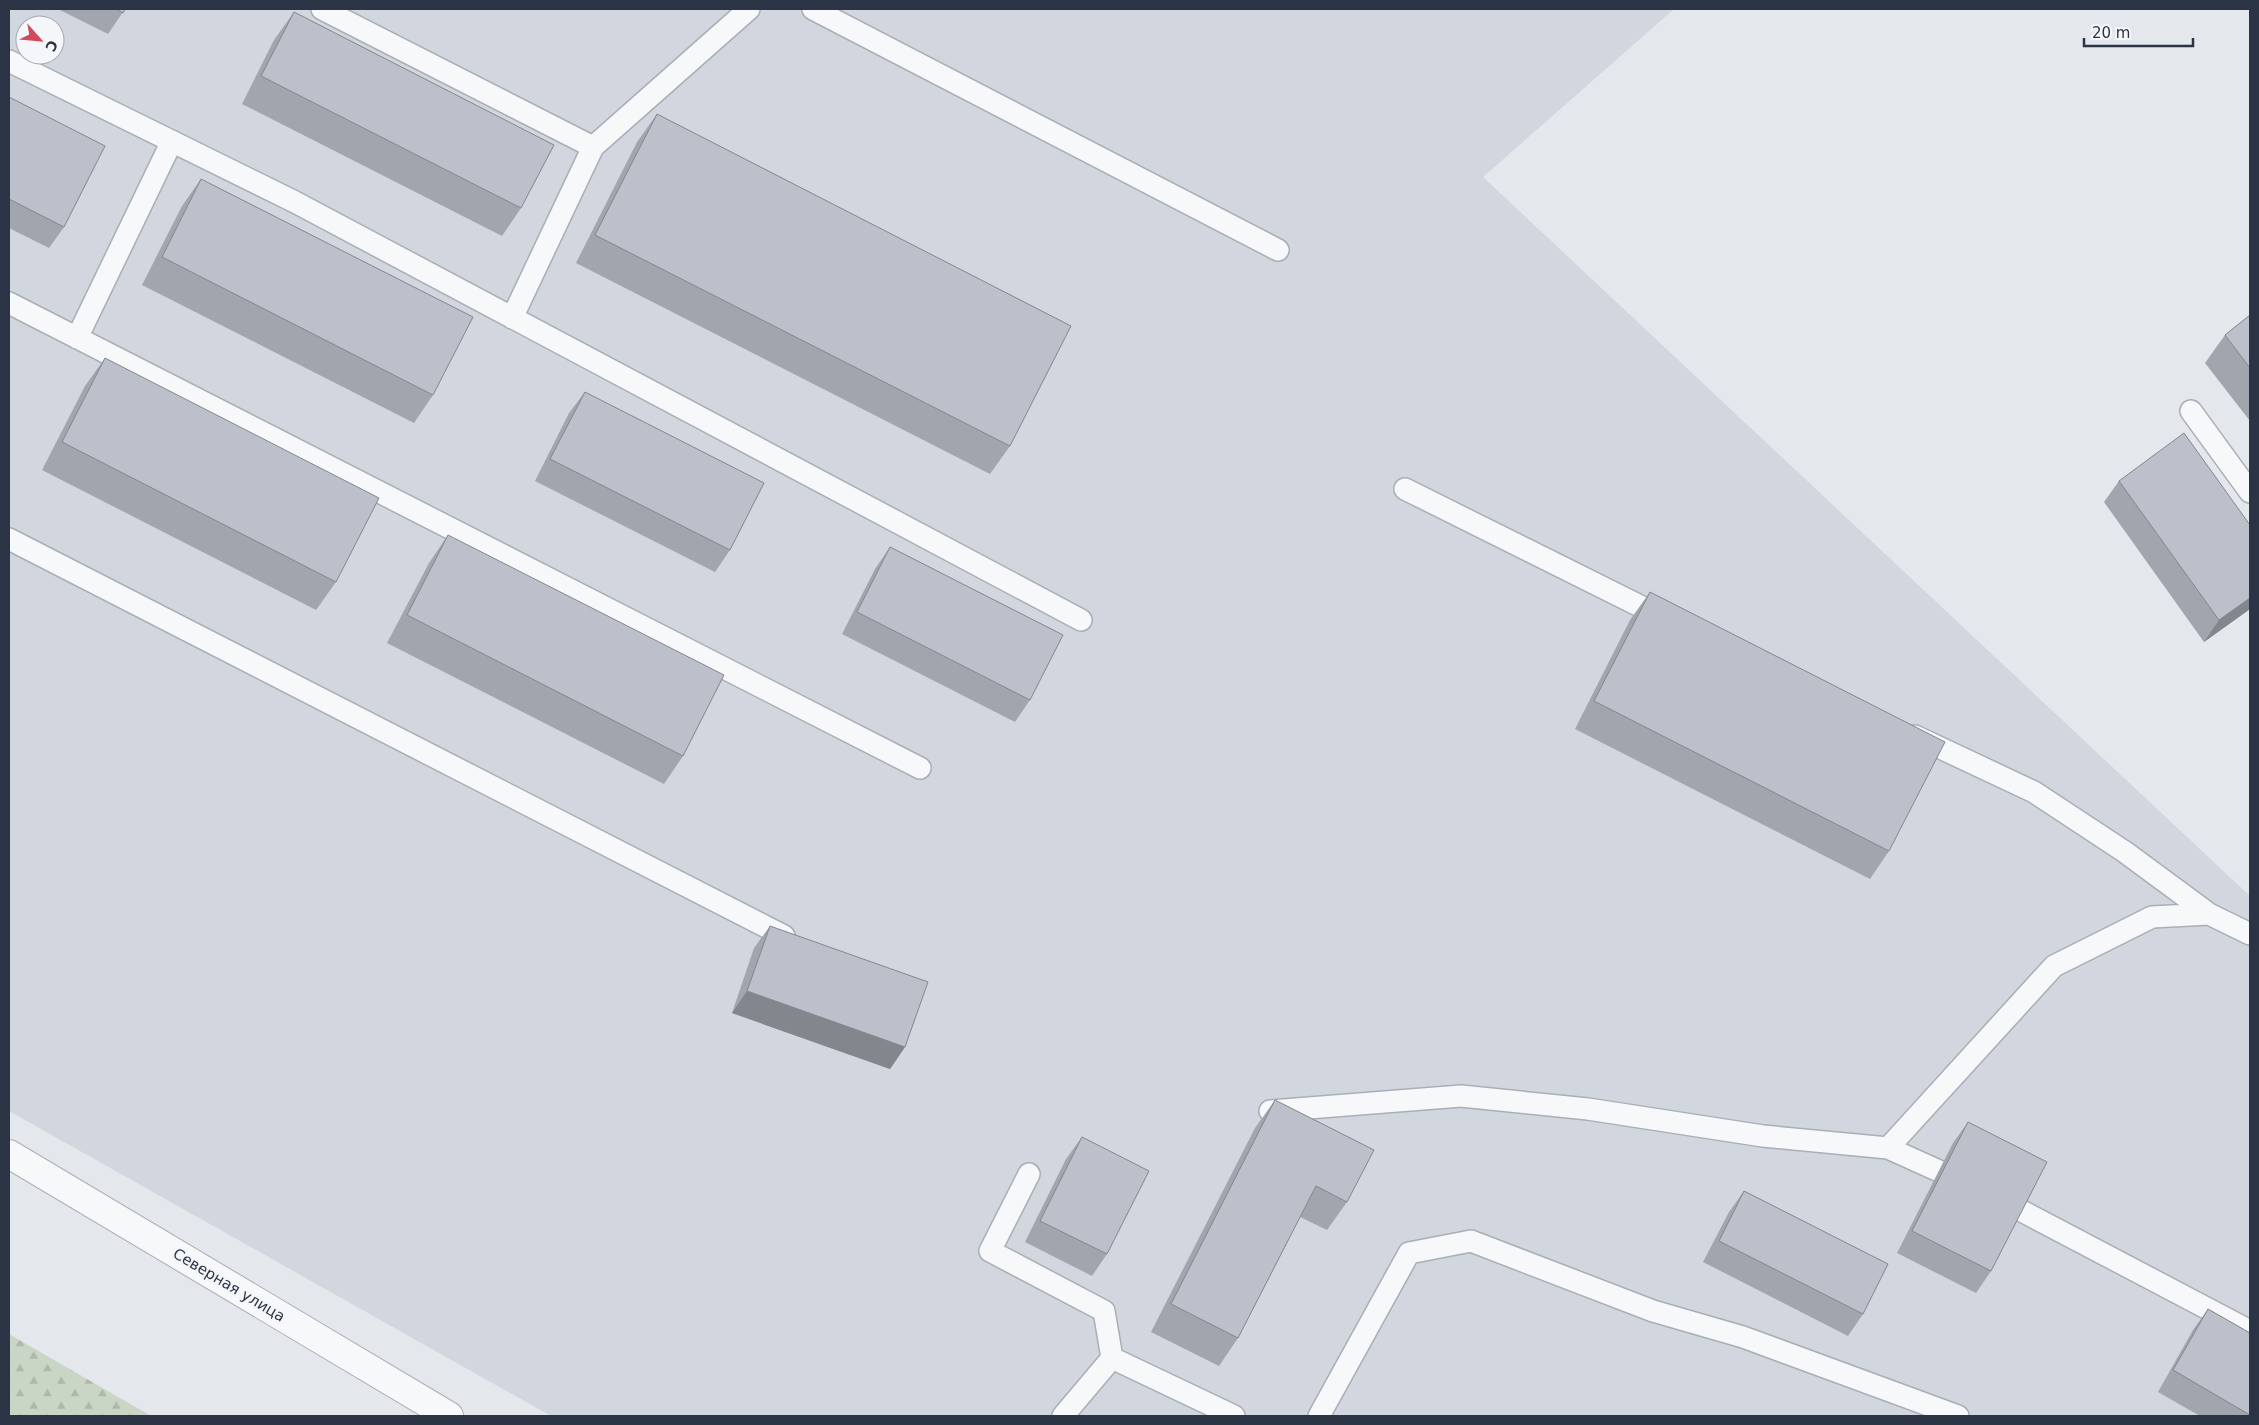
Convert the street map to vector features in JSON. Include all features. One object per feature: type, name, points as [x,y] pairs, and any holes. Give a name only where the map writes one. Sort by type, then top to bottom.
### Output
[{"type":"street","name":"Северная улица","points":[[9,1154],[449,1416]]},
{"type":"lane","points":[[322,9],[593,147]]},
{"type":"lane","points":[[512,318],[593,147],[749,9]]},
{"type":"lane","points":[[813,9],[1278,250]]},
{"type":"lane","points":[[9,61],[294,202],[1081,620]]},
{"type":"lane","points":[[77,338],[172,141]]},
{"type":"lane","points":[[9,304],[920,768]]},
{"type":"lane","points":[[2191,411],[2250,492]]},
{"type":"lane","points":[[1405,488],[1607,591],[1687,629]]},
{"type":"lane","points":[[9,539],[784,936]]},
{"type":"lane","points":[[1900,730],[2034,792],[2125,852],[2209,914],[2250,934]]},
{"type":"lane","points":[[1888,1148],[2054,966],[2152,917],[2209,914]]},
{"type":"lane","points":[[1270,1111],[1460,1096],[1588,1109],[1763,1136],[1888,1148],[1939,1170]]},
{"type":"lane","points":[[1030,1174],[990,1251],[1104,1311],[1112,1358],[1063,1416]]},
{"type":"lane","points":[[2018,1210],[2250,1331]]},
{"type":"lane","points":[[1319,1416],[1409,1253],[1471,1241],[1653,1311],[1743,1337],[1958,1416]]},
{"type":"lane","points":[[1112,1358],[1234,1416]]},
{"type":"shaded area","points":[[9,9],[1674,9],[1483,177],[2250,896],[2250,1416],[551,1416],[9,1111]]},
{"type":"green space","points":[[9,1334],[151,1416],[9,1416]]},
{"type":"building","points":[[116,9],[125,9],[123,13]]},
{"type":"building","points":[[294,12],[554,145],[521,208],[261,76]]},
{"type":"building","points":[[9,97],[105,146],[64,227],[9,199]]},
{"type":"building","points":[[657,114],[1071,326],[1010,446],[595,235]]},
{"type":"building","points":[[201,179],[473,317],[433,395],[162,257]]},
{"type":"building","points":[[2250,315],[2250,368],[2225,335]]},
{"type":"building","points":[[105,358],[379,498],[336,582],[62,442]]},
{"type":"building","points":[[585,392],[764,483],[730,550],[550,459]]},
{"type":"building","points":[[2184,433],[2250,525],[2250,598],[2219,620],[2119,481]]},
{"type":"building","points":[[448,535],[724,675],[683,756],[407,615]]},
{"type":"building","points":[[890,547],[1063,635],[1030,700],[857,612]]},
{"type":"building","points":[[1650,592],[1945,742],[1889,851],[1594,701]]},
{"type":"building","points":[[770,926],[928,982],[905,1047],[747,991]]},
{"type":"building","points":[[1275,1100],[1374,1150],[1347,1202],[1316,1186],[1238,1338],[1171,1304]]},
{"type":"building","points":[[1968,1122],[2047,1162],[1991,1271],[1912,1231]]},
{"type":"building","points":[[1082,1137],[1149,1171],[1107,1254],[1040,1221]]},
{"type":"building","points":[[1744,1191],[1888,1264],[1863,1314],[1719,1241]]},
{"type":"building","points":[[2208,1309],[2250,1333],[2250,1415],[2173,1370]]}]
